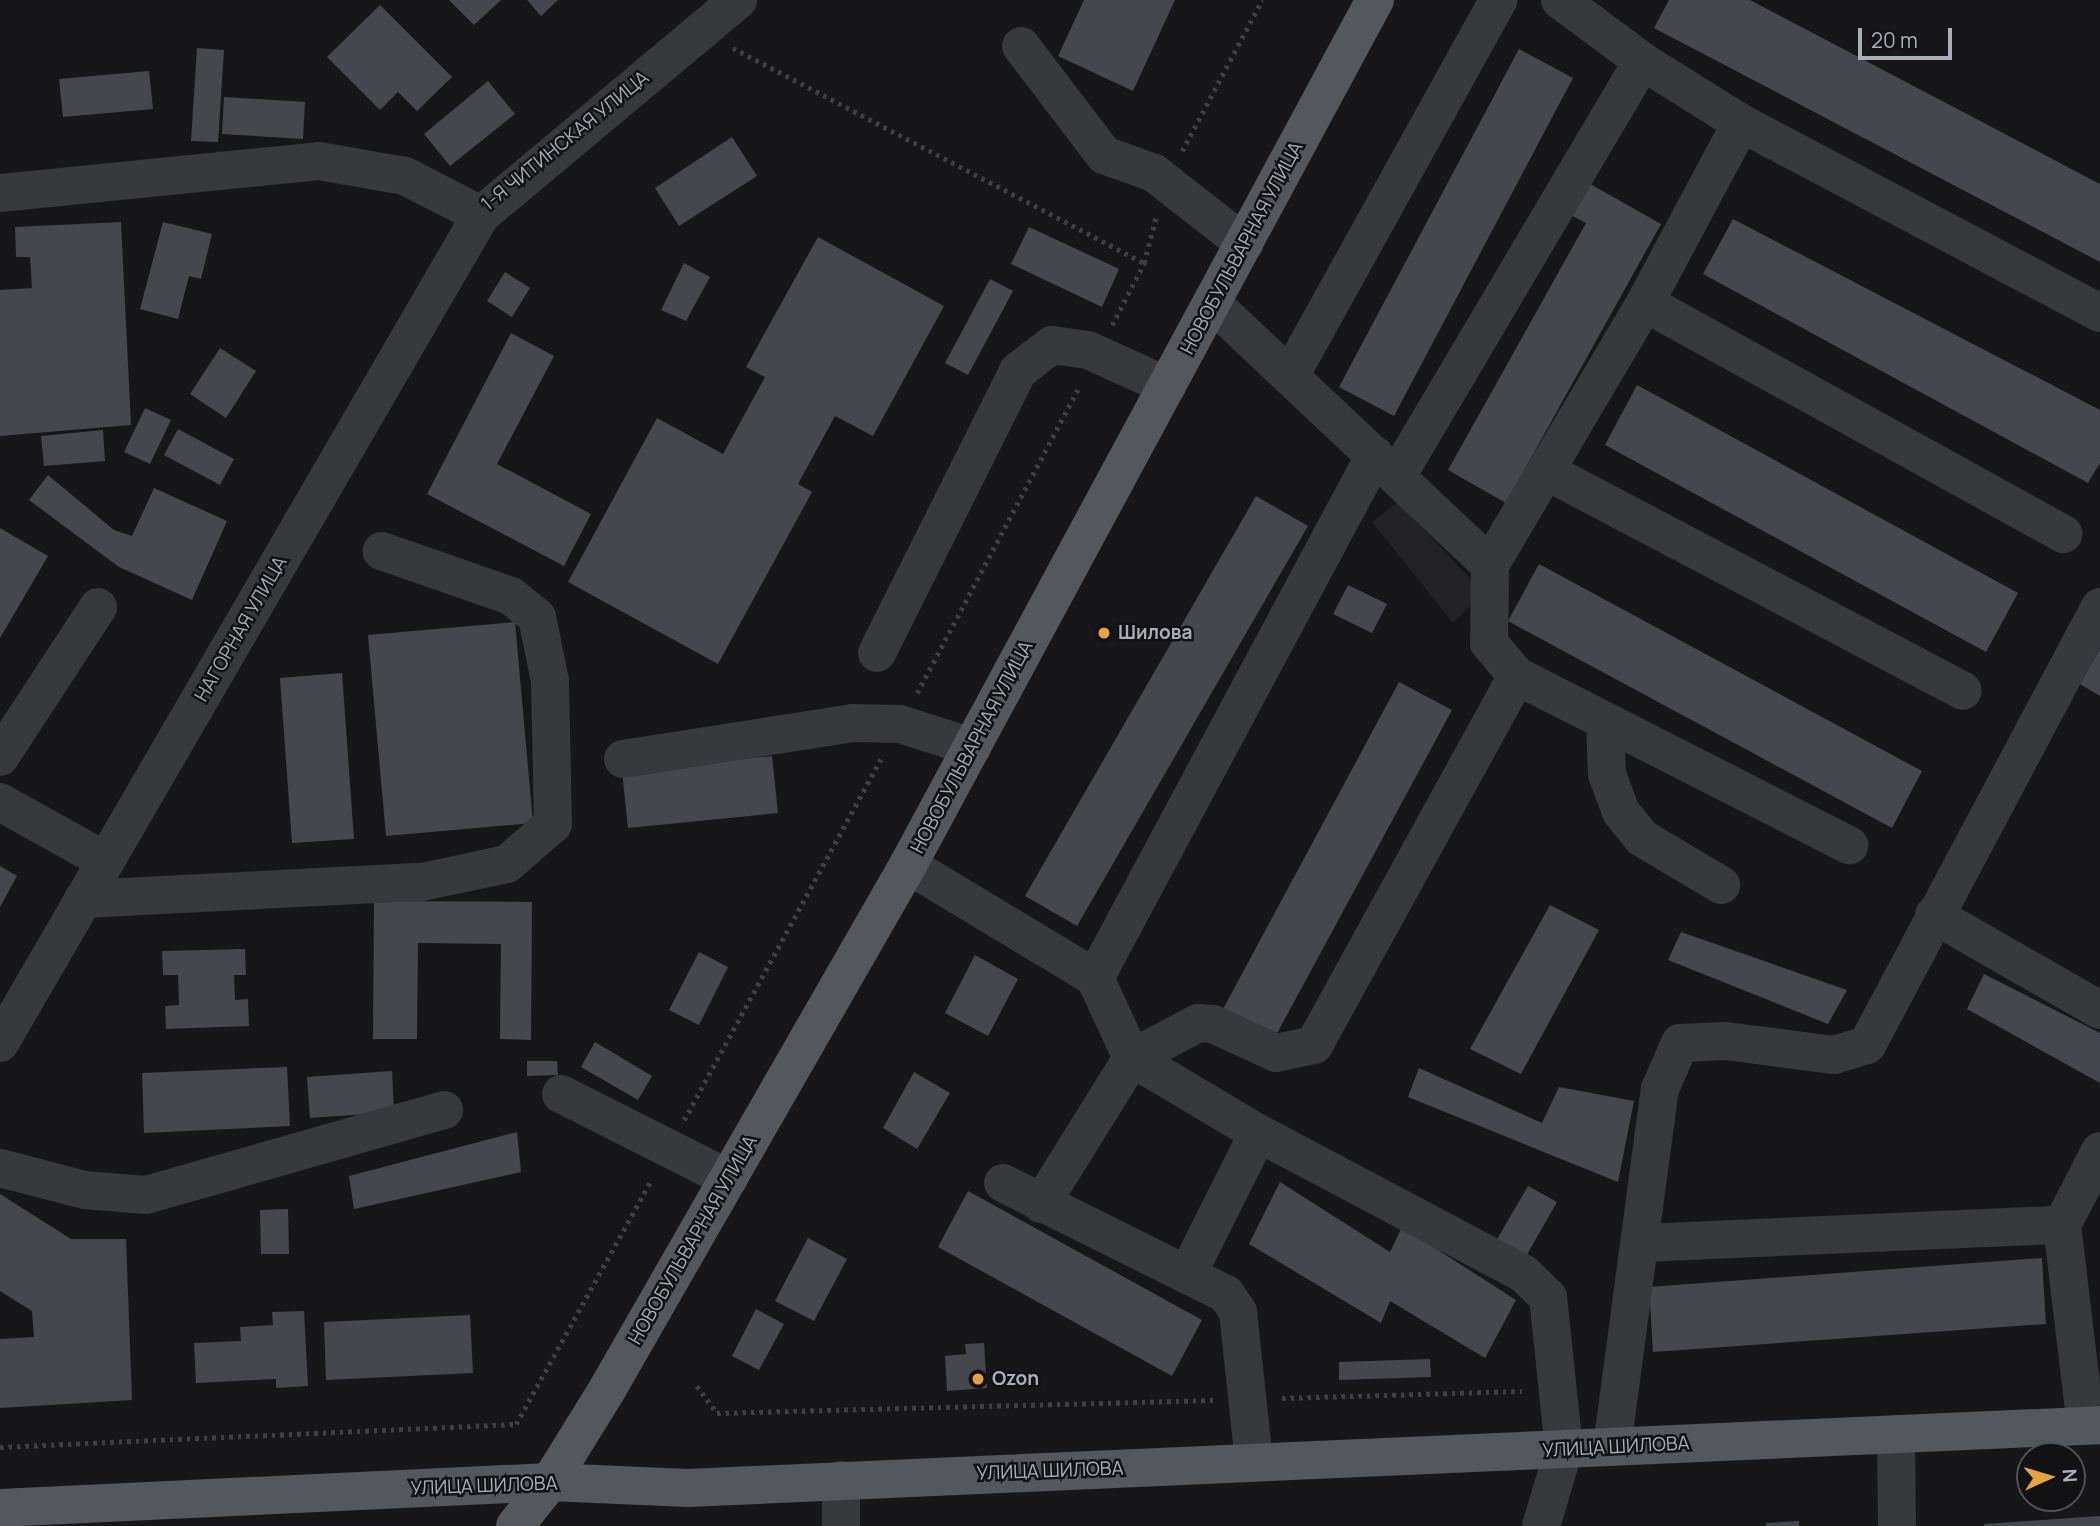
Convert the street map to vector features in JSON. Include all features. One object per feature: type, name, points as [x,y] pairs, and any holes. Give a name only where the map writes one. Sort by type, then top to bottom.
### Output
[{"type":"main road","name":"НОВОБУЛЬВАРНАЯ УЛИЦА","points":[[515,1526],[550,1482],[729,1180],[908,865],[1376,0]]},
{"type":"main road","name":"УЛИЦА ШИЛОВА","points":[[0,1508],[550,1482],[688,1488],[2093,1426]]},
{"type":"main road","name":"НОВОБУЛЬВАРНАЯ УЛИЦА","points":[[533,1526],[550,1482]]},
{"type":"street","name":"1-Я ЧИТИНСКАЯ УЛИЦА","points":[[0,193],[319,161],[405,176],[481,215],[698,30],[738,0]]},
{"type":"street","points":[[1290,376],[1498,0]]},
{"type":"street","points":[[1560,0],[1642,61],[1741,123],[2100,313]]},
{"type":"street","points":[[1021,46],[1104,155],[1165,183],[1245,244]]},
{"type":"street","points":[[1095,978],[1386,466],[1642,61]]},
{"type":"street","points":[[1741,123],[1645,303],[1490,565],[1489,643],[1517,676],[1605,724],[1849,845]]},
{"type":"street","name":"НАГОРНАЯ УЛИЦА","points":[[0,1043],[481,215]]},
{"type":"street","points":[[1212,303],[1490,565]]},
{"type":"street","points":[[1645,303],[2063,534]]},
{"type":"street","points":[[877,653],[1018,371],[1052,345],[1096,354],[1167,386]]},
{"type":"street","points":[[1546,471],[1963,691]]},
{"type":"street","points":[[83,900],[422,882],[507,864],[553,824],[550,681],[537,617],[511,596],[382,551]]},
{"type":"street","points":[[0,757],[97,607]]},
{"type":"street","points":[[1612,1447],[1642,1243],[1660,1089],[1680,1043],[1726,1041],[1833,1055],[1867,1045],[2100,607]]},
{"type":"street","points":[[1041,1204],[1132,1058],[1199,1023],[1276,1053],[1314,1045],[1517,676]]},
{"type":"street","points":[[623,759],[853,723],[900,724],[972,747]]},
{"type":"street","points":[[1605,724],[1607,774],[1621,812],[1642,838],[1721,885]]},
{"type":"street","points":[[0,802],[106,861]]},
{"type":"street","points":[[908,865],[1095,978],[1132,1058],[1258,1133],[1524,1274],[1548,1297],[1564,1449],[1541,1526]]},
{"type":"street","points":[[1934,915],[2100,1010]]},
{"type":"street","points":[[561,1094],[729,1180]]},
{"type":"street","points":[[0,1168],[85,1190],[146,1195],[444,1110]]},
{"type":"street","points":[[1189,1271],[1258,1133]]},
{"type":"street","points":[[2093,1426],[2062,1225],[2100,1151]]},
{"type":"street","points":[[1003,1183],[1041,1204],[1189,1271],[1226,1294],[1238,1312],[1254,1462]]},
{"type":"street","points":[[1642,1243],[2062,1225]]},
{"type":"street","points":[[1896,1434],[1897,1526]]},
{"type":"street","points":[[841,1480],[841,1526]]},
{"type":"path","points":[[0,1447],[516,1424],[900,724],[1144,263],[1165,183],[1262,0]]},
{"type":"path","points":[[698,30],[1144,263]]},
{"type":"path","points":[[698,1386],[717,1413],[1558,1390]]},
{"type":"shaded area","points":[[1398,502],[1483,592],[1453,623],[1372,522]]},
{"type":"building","points":[[449,0],[501,0],[474,25]]},
{"type":"building","points":[[527,0],[558,0],[541,16]]},
{"type":"building","points":[[1084,0],[1175,0],[1133,91],[1058,56]]},
{"type":"building","points":[[1669,0],[1750,0],[2100,184],[2100,262],[1654,28]]},
{"type":"building","points":[[380,5],[452,77],[417,111],[398,92],[380,110],[327,57]]},
{"type":"building","points":[[197,48],[224,50],[218,142],[191,141]]},
{"type":"building","points":[[1519,49],[1573,78],[1394,416],[1339,387]]},
{"type":"building","points":[[149,71],[153,109],[63,117],[59,79]]},
{"type":"building","points":[[488,81],[515,114],[450,166],[424,134]]},
{"type":"building","points":[[224,97],[305,102],[303,139],[222,134]]},
{"type":"building","points":[[732,137],[757,176],[679,226],[655,188]]},
{"type":"building","points":[[1585,181],[1661,224],[1506,503],[1448,470],[1586,223],[1567,213]]},
{"type":"building","points":[[1733,219],[2100,410],[2100,463],[2088,483],[1703,274]]},
{"type":"building","points":[[121,222],[131,425],[0,436],[0,290],[32,288],[30,257],[16,257],[15,227]]},
{"type":"building","points":[[163,222],[212,234],[201,279],[189,276],[178,319],[140,309]]},
{"type":"building","points":[[1029,227],[1119,269],[1102,307],[1011,264]]},
{"type":"building","points":[[818,237],[944,306],[873,436],[835,416],[798,484],[812,492],[718,664],[568,582],[657,418],[723,454],[765,377],[746,367]]},
{"type":"building","points":[[684,263],[710,277],[686,321],[661,310]]},
{"type":"building","points":[[505,272],[530,288],[512,317],[487,301]]},
{"type":"building","points":[[990,279],[1013,291],[968,375],[945,363]]},
{"type":"building","points":[[511,333],[554,356],[497,464],[591,514],[564,566],[427,494]]},
{"type":"building","points":[[220,348],[256,371],[226,418],[190,394]]},
{"type":"building","points":[[1637,385],[2018,593],[1986,652],[1605,445]]},
{"type":"building","points":[[145,408],[171,420],[150,464],[124,452]]},
{"type":"building","points":[[178,429],[234,459],[220,485],[164,455]]},
{"type":"building","points":[[103,430],[105,461],[44,466],[41,436]]},
{"type":"building","points":[[48,475],[114,530],[132,536],[154,488],[227,521],[192,600],[119,567],[29,500]]},
{"type":"building","points":[[1256,496],[1308,526],[1077,926],[1025,896]]},
{"type":"building","points":[[0,528],[48,556],[0,638]]},
{"type":"building","points":[[1539,564],[1922,771],[1892,828],[1508,621]]},
{"type":"building","points":[[1348,585],[1387,604],[1372,633],[1333,614]]},
{"type":"building","points":[[515,622],[533,823],[386,836],[368,635]]},
{"type":"building","points":[[2100,648],[2100,696],[2080,684]]},
{"type":"building","points":[[342,673],[354,839],[292,843],[280,678]]},
{"type":"building","points":[[1399,682],[1452,710],[1274,1039],[1222,1011]]},
{"type":"building","points":[[772,756],[778,813],[628,828],[622,771]]},
{"type":"building","points":[[0,866],[17,876],[0,907]]},
{"type":"building","points":[[374,901],[532,902],[531,1040],[500,1039],[501,944],[418,943],[417,1039],[373,1039]]},
{"type":"building","points":[[1550,905],[1599,930],[1521,1074],[1470,1049]]},
{"type":"building","points":[[1681,932],[1847,990],[1828,1024],[1668,960]]},
{"type":"building","points":[[245,949],[246,975],[234,975],[235,1000],[248,999],[249,1026],[166,1029],[165,1006],[179,1005],[178,975],[163,975],[162,951]]},
{"type":"building","points":[[699,952],[728,967],[699,1025],[669,1010]]},
{"type":"building","points":[[975,955],[1018,979],[988,1036],[945,1013]]},
{"type":"building","points":[[1984,974],[2100,1033],[2100,1083],[1967,1009]]},
{"type":"building","points":[[595,1042],[652,1076],[638,1100],[581,1067]]},
{"type":"building","points":[[527,1061],[557,1061],[558,1075],[527,1076]]},
{"type":"building","points":[[287,1067],[290,1126],[144,1133],[142,1073]]},
{"type":"building","points":[[1419,1068],[1542,1123],[1559,1087],[1634,1101],[1618,1182],[1408,1097]]},
{"type":"building","points":[[392,1071],[394,1112],[310,1118],[307,1077]]},
{"type":"building","points":[[914,1072],[950,1093],[917,1149],[883,1128]]},
{"type":"building","points":[[517,1132],[521,1172],[354,1209],[349,1176]]},
{"type":"building","points":[[1280,1182],[1390,1252],[1402,1227],[1516,1300],[1485,1358],[1390,1301],[1381,1323],[1249,1244]]},
{"type":"building","points":[[1528,1186],[1557,1202],[1521,1265],[1492,1248]]},
{"type":"building","points":[[968,1191],[1202,1320],[1172,1376],[938,1247]]},
{"type":"building","points":[[0,1194],[71,1239],[126,1239],[132,1400],[0,1408],[0,1339],[34,1337],[32,1311],[0,1291]]},
{"type":"building","points":[[288,1209],[289,1254],[261,1254],[260,1210]]},
{"type":"building","points":[[808,1238],[847,1259],[814,1321],[775,1301]]},
{"type":"building","points":[[2042,1258],[2046,1324],[1653,1352],[1649,1287]]},
{"type":"building","points":[[756,1309],[784,1324],[759,1370],[732,1356]]},
{"type":"building","points":[[304,1311],[308,1386],[276,1388],[276,1379],[196,1383],[194,1343],[241,1341],[240,1327],[273,1325],[272,1312]]},
{"type":"building","points":[[470,1315],[473,1373],[326,1380],[324,1322]]},
{"type":"building","points":[[984,1343],[987,1388],[947,1391],[945,1356],[966,1354],[965,1344]]},
{"type":"building","points":[[1430,1359],[1431,1377],[1339,1380],[1339,1362]]},
{"type":"building","points":[[2100,1516],[2100,1526],[1984,1526],[1984,1524]]},
{"type":"building","points":[[1799,1521],[1799,1526],[1766,1526],[1766,1523]]},
{"type":"place","name":"Шилова","points":[[1104,633]]},
{"type":"place","name":"Ozon","points":[[978,1379]]}]
